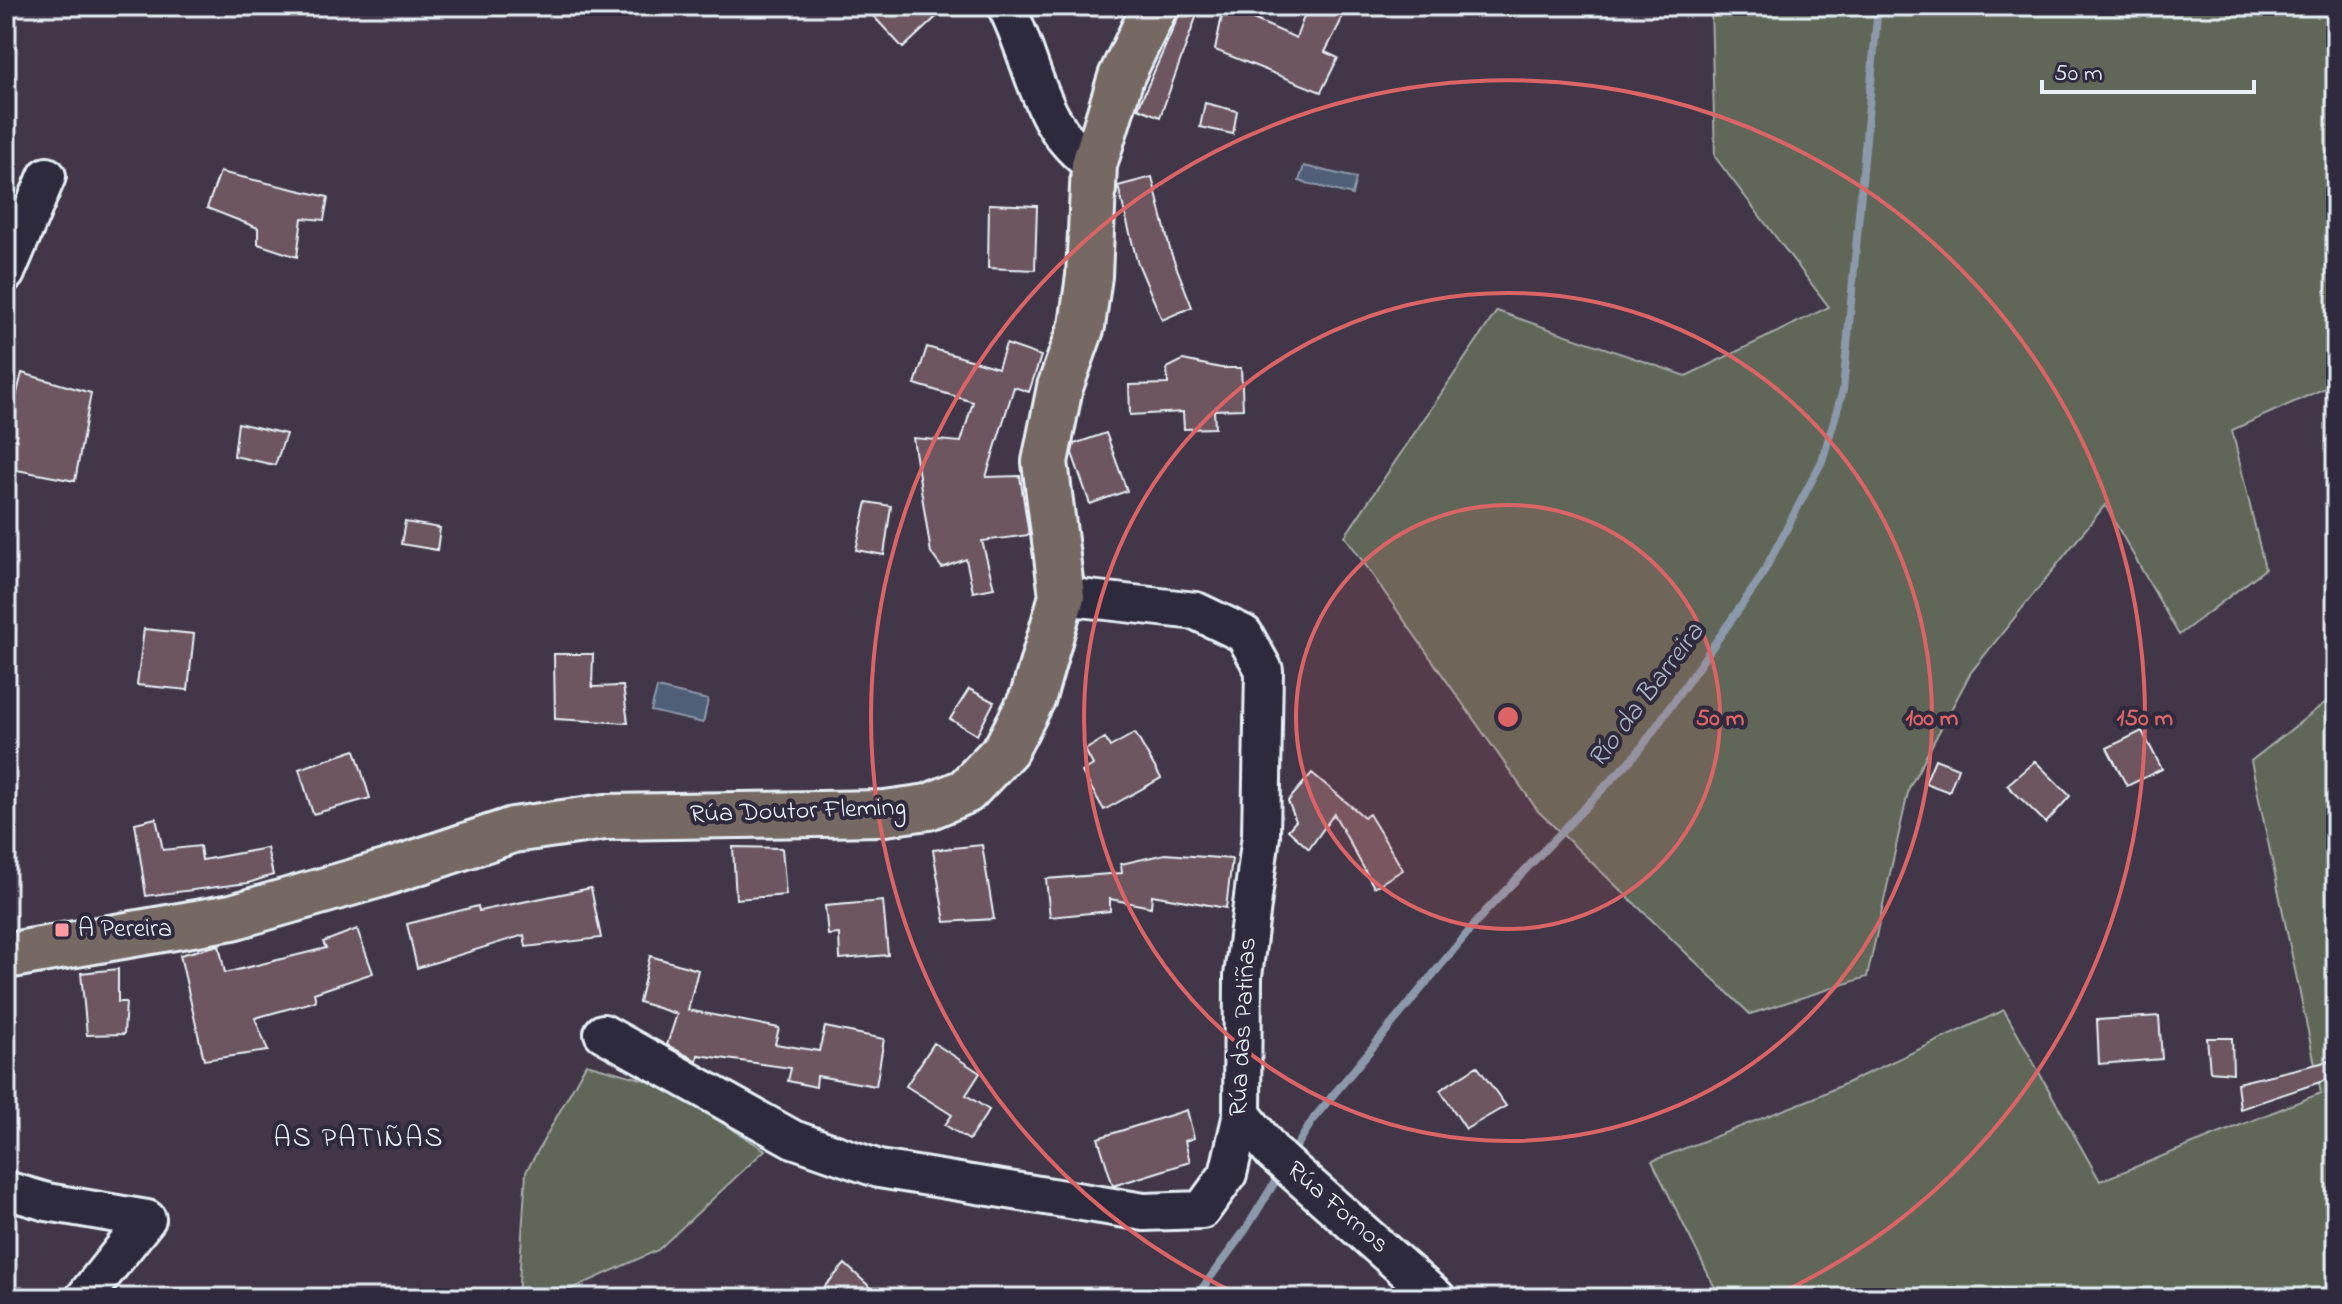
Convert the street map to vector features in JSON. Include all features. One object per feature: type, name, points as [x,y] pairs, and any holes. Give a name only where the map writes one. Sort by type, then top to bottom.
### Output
[{"type":"main road","name":"Rúa Doutor Fleming","points":[[6,956],[232,917],[385,873],[513,830],[605,817],[885,813],[928,807],[966,791],[1006,749],[1033,697],[1062,596],[1045,462],[1060,387],[1082,326],[1089,276],[1094,165],[1121,77],[1155,6]]},
{"type":"street","points":[[1006,6],[1047,112],[1070,149],[1094,165]]},
{"type":"street","points":[[6,273],[47,176]]},
{"type":"street","name":"Rúa das Patiñas","points":[[603,1033],[793,1139],[879,1169],[1144,1212],[1202,1210],[1228,1174],[1242,1114],[1243,976],[1261,835],[1264,670],[1244,634],[1196,611],[1062,596]]},
{"type":"street","name":"Rúa Fornos","points":[[1242,1114],[1273,1153],[1437,1298]]},
{"type":"street","points":[[6,1190],[47,1202],[147,1219],[84,1298]]},
{"type":"green space","points":[[1711,6],[2336,6],[2336,383],[2232,430],[2265,569],[2179,635],[2105,505],[1971,672],[1909,788],[1867,977],[1750,1014],[1538,811],[1345,536],[1497,311],[1686,376],[1829,307],[1715,157]]},
{"type":"green space","points":[[2336,694],[2336,1298],[1720,1298],[1652,1161],[1814,1098],[2004,1010],[2100,1181],[2321,1093],[2251,761]]},
{"type":"green space","points":[[586,1064],[660,1084],[765,1150],[658,1250],[552,1298],[518,1298],[526,1172]]},
{"type":"water","points":[[1304,166],[1356,178],[1352,195],[1299,181]]},
{"type":"water","points":[[657,688],[708,700],[703,723],[651,711]]},
{"type":"building","points":[[864,6],[948,6],[903,48]]},
{"type":"building","points":[[1183,6],[1199,9],[1160,117],[1138,108]]},
{"type":"building","points":[[1224,6],[1296,38],[1308,6],[1344,6],[1340,23],[1325,52],[1338,58],[1321,92],[1215,50]]},
{"type":"building","points":[[1205,103],[1237,111],[1233,134],[1200,127]]},
{"type":"building","points":[[220,172],[328,197],[324,220],[302,218],[297,257],[258,244],[258,228],[207,208]]},
{"type":"building","points":[[1152,177],[1171,253],[1192,307],[1162,320],[1137,261],[1118,186]]},
{"type":"building","points":[[989,204],[1037,206],[1035,270],[988,268]]},
{"type":"building","points":[[1006,344],[1041,356],[1029,392],[1014,387],[986,477],[1020,476],[1029,535],[982,541],[994,588],[973,592],[966,559],[942,568],[931,553],[913,438],[961,442],[973,402],[915,384],[927,347],[998,368]]},
{"type":"building","points":[[1183,360],[1221,368],[1241,368],[1243,409],[1214,410],[1215,428],[1184,429],[1183,412],[1130,415],[1129,385],[1168,384],[1167,368]]},
{"type":"building","points":[[22,373],[91,393],[75,481],[6,468],[6,436]]},
{"type":"building","points":[[238,423],[286,434],[275,465],[234,456]]},
{"type":"building","points":[[1106,433],[1127,491],[1090,504],[1072,453],[1074,444]]},
{"type":"building","points":[[867,502],[891,506],[884,555],[856,550]]},
{"type":"building","points":[[405,522],[440,528],[437,550],[401,544]]},
{"type":"building","points":[[144,629],[194,634],[188,690],[137,685]]},
{"type":"building","points":[[554,654],[593,654],[592,687],[623,686],[628,723],[555,719]]},
{"type":"building","points":[[969,689],[994,702],[977,735],[950,719]]},
{"type":"building","points":[[2142,731],[2162,769],[2127,786],[2107,748]]},
{"type":"building","points":[[1135,733],[1161,778],[1104,810],[1082,772],[1093,765],[1085,750],[1105,738],[1110,747]]},
{"type":"building","points":[[355,750],[370,798],[313,814],[299,769]]},
{"type":"building","points":[[1935,759],[1958,768],[1949,792],[1925,783]]},
{"type":"building","points":[[2035,761],[2070,796],[2046,823],[2007,785]]},
{"type":"building","points":[[1312,773],[1364,817],[1369,814],[1403,870],[1374,887],[1334,814],[1309,849],[1288,830],[1296,821],[1288,801]]},
{"type":"building","points":[[156,818],[163,850],[200,846],[202,860],[267,848],[273,875],[248,883],[146,896],[135,823]]},
{"type":"building","points":[[982,845],[994,919],[945,922],[933,850]]},
{"type":"building","points":[[733,847],[782,848],[786,895],[736,899]]},
{"type":"building","points":[[1165,854],[1232,859],[1226,908],[1152,895],[1151,907],[1110,899],[1110,911],[1050,917],[1046,879],[1122,873],[1121,864]]},
{"type":"building","points":[[591,888],[601,938],[526,947],[524,935],[417,968],[407,924],[478,906],[479,911]]},
{"type":"building","points":[[883,901],[888,955],[840,959],[839,934],[828,935],[825,906]]},
{"type":"building","points":[[357,929],[373,973],[314,993],[316,1001],[255,1018],[268,1051],[204,1060],[180,955],[219,945],[225,973],[326,948],[323,942]]},
{"type":"building","points":[[650,956],[698,970],[688,1010],[779,1028],[775,1044],[819,1051],[825,1027],[884,1039],[876,1086],[817,1076],[816,1087],[788,1081],[791,1068],[698,1055],[697,1061],[667,1045],[677,1014],[639,1002]]},
{"type":"building","points":[[118,969],[118,1002],[126,1002],[124,1034],[87,1035],[81,973]]},
{"type":"building","points":[[2159,1016],[2162,1059],[2099,1064],[2097,1020]]},
{"type":"building","points":[[2207,1038],[2232,1038],[2233,1073],[2210,1071]]},
{"type":"building","points":[[934,1043],[980,1073],[966,1095],[989,1110],[969,1140],[945,1125],[952,1115],[906,1086]]},
{"type":"building","points":[[2330,1061],[2335,1077],[2240,1109],[2237,1083]]},
{"type":"building","points":[[1477,1066],[1506,1106],[1466,1129],[1440,1090]]},
{"type":"building","points":[[1187,1110],[1194,1138],[1185,1141],[1190,1162],[1113,1186],[1098,1138]]},
{"type":"building","points":[[845,1264],[882,1298],[814,1298]]},
{"type":"waterway","name":"Río da Barreira","points":[[1290,1157],[1314,1118],[1484,913],[1639,751],[1760,579],[1822,461],[1843,390],[1878,6]]},
{"type":"waterway","name":"Río da Barreira","points":[[1195,1298],[1246,1229],[1281,1172]]},
{"type":"place","name":"A Pereira","points":[[62,930]]},
{"type":"district","name":"AS PATIÑAS","points":[[359,1139]]}]
